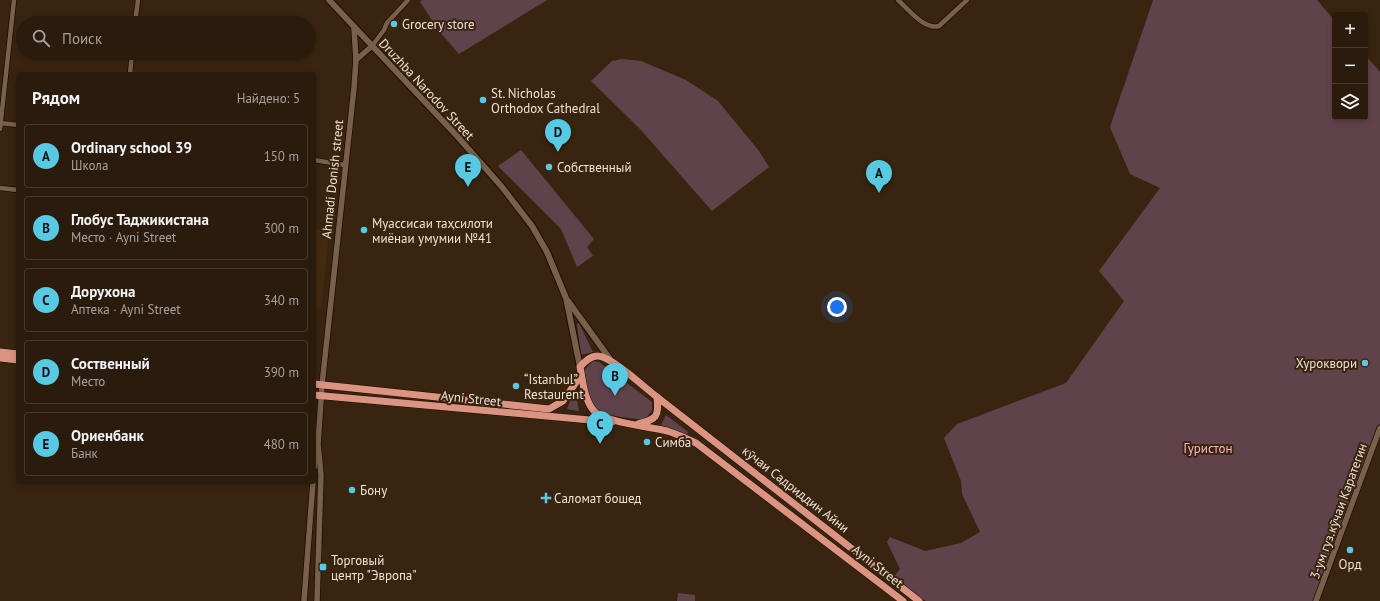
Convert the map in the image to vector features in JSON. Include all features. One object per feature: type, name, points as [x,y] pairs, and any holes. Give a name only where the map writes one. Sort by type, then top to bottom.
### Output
[{"type":"highway","points":[[0,352],[16,354]]},
{"type":"highway","points":[[580,367],[592,356],[603,356],[610,359],[657,397]]},
{"type":"highway","points":[[0,358],[16,360]]},
{"type":"highway","name":"Ayni Street","points":[[580,367],[587,397],[593,410],[601,416],[618,422]]},
{"type":"highway","name":"Ayni Street","points":[[316,384],[549,408],[563,402],[581,375]]},
{"type":"highway","name":"Ayni Street","points":[[318,395],[599,422],[638,424],[676,434],[696,443],[903,601]]},
{"type":"highway","name":"Ayni Street","points":[[638,424],[656,417],[658,413],[657,397]]},
{"type":"highway","name":"кӯчаи Садриддин Айни","points":[[657,397],[919,601]]},
{"type":"main road","name":"Druzhba Narodov Street","points":[[329,0],[457,136],[522,212],[542,243],[566,298]]},
{"type":"main road","points":[[566,298],[610,359]]},
{"type":"main road","points":[[566,298],[580,367]]},
{"type":"street","points":[[0,129],[14,0]]},
{"type":"street","points":[[137,16],[138,0]]},
{"type":"street","points":[[356,60],[372,46],[384,30],[387,23],[408,0]]},
{"type":"street","points":[[898,0],[924,23],[936,27],[939,26],[967,0]]},
{"type":"street","name":"Ahmadi Donish street","points":[[318,444],[318,395],[322,385],[356,60],[354,28]]},
{"type":"street","points":[[130,72],[131,60]]},
{"type":"street","points":[[0,123],[16,125]]},
{"type":"street","points":[[316,160],[345,164]]},
{"type":"street","points":[[0,188],[16,190]]},
{"type":"street","name":"3-ум гуз.кӯчаи Каратегин","points":[[1316,601],[1380,428]]},
{"type":"street","points":[[316,456],[318,444]]},
{"type":"street","points":[[317,601],[321,474],[318,444]]},
{"type":"street","points":[[304,601],[313,484]]},
{"type":"shaded area","points":[[316,229],[329,231],[321,309],[316,308]]},
{"type":"green space","points":[[422,0],[547,0],[459,54],[439,31],[420,2]]},
{"type":"green space","name":"Гуристон","points":[[1153,0],[1317,0],[1332,18],[1332,120],[1368,120],[1368,58],[1380,72],[1380,427],[1315,601],[926,601],[892,579],[900,569],[887,542],[890,537],[925,551],[961,543],[980,532],[962,494],[961,481],[944,438],[957,424],[1066,383],[1124,301],[1099,271],[1160,188],[1130,174],[1110,127]]},
{"type":"green space","points":[[622,59],[641,61],[686,80],[718,101],[759,151],[769,167],[712,211],[640,129],[591,81],[612,61]]},
{"type":"green space","points":[[521,150],[594,239],[587,247],[593,256],[577,267],[561,229],[498,166]]},
{"type":"green space","points":[[579,323],[593,352],[581,355],[577,324]]},
{"type":"green space","points":[[593,361],[599,362],[652,402],[652,410],[645,420],[619,417],[601,411],[594,406],[589,398],[584,370]]},
{"type":"green space","points":[[573,394],[576,395],[579,411],[567,409]]},
{"type":"green space","points":[[666,415],[688,432],[687,435],[661,425]]},
{"type":"green space","points":[[678,593],[695,595],[695,601],[677,601]]},
{"type":"place","name":"Grocery store","points":[[394,24]]},
{"type":"place","name":"St. Nicholas Orthodox Cathedral","points":[[483,100]]},
{"type":"place","name":"Соственный","points":[[558,152]]},
{"type":"place","name":"Собственный","points":[[549,167]]},
{"type":"place","name":"Ориенбанк","points":[[468,187]]},
{"type":"place","name":"Ordinary school 39","points":[[879,193]]},
{"type":"place","name":"Муассисаи таҳсилоти миёнаи умумии №41","points":[[364,230]]},
{"type":"place","name":"Хуроквори","points":[[1365,363]]},
{"type":"place","name":"“Istanbul” Restaurent","points":[[516,386]]},
{"type":"place","name":"Глобус Таджикистана","points":[[615,396]]},
{"type":"place","name":"Симба","points":[[647,442]]},
{"type":"place","name":"Дорухона","points":[[600,444]]},
{"type":"place","name":"Бону","points":[[352,490]]},
{"type":"place","name":"Саломат бошед","points":[[546,498]]},
{"type":"place","name":"Орд","points":[[1350,550]]},
{"type":"place","name":"Торговый центр \"Эвропа\"","points":[[323,567]]}]
